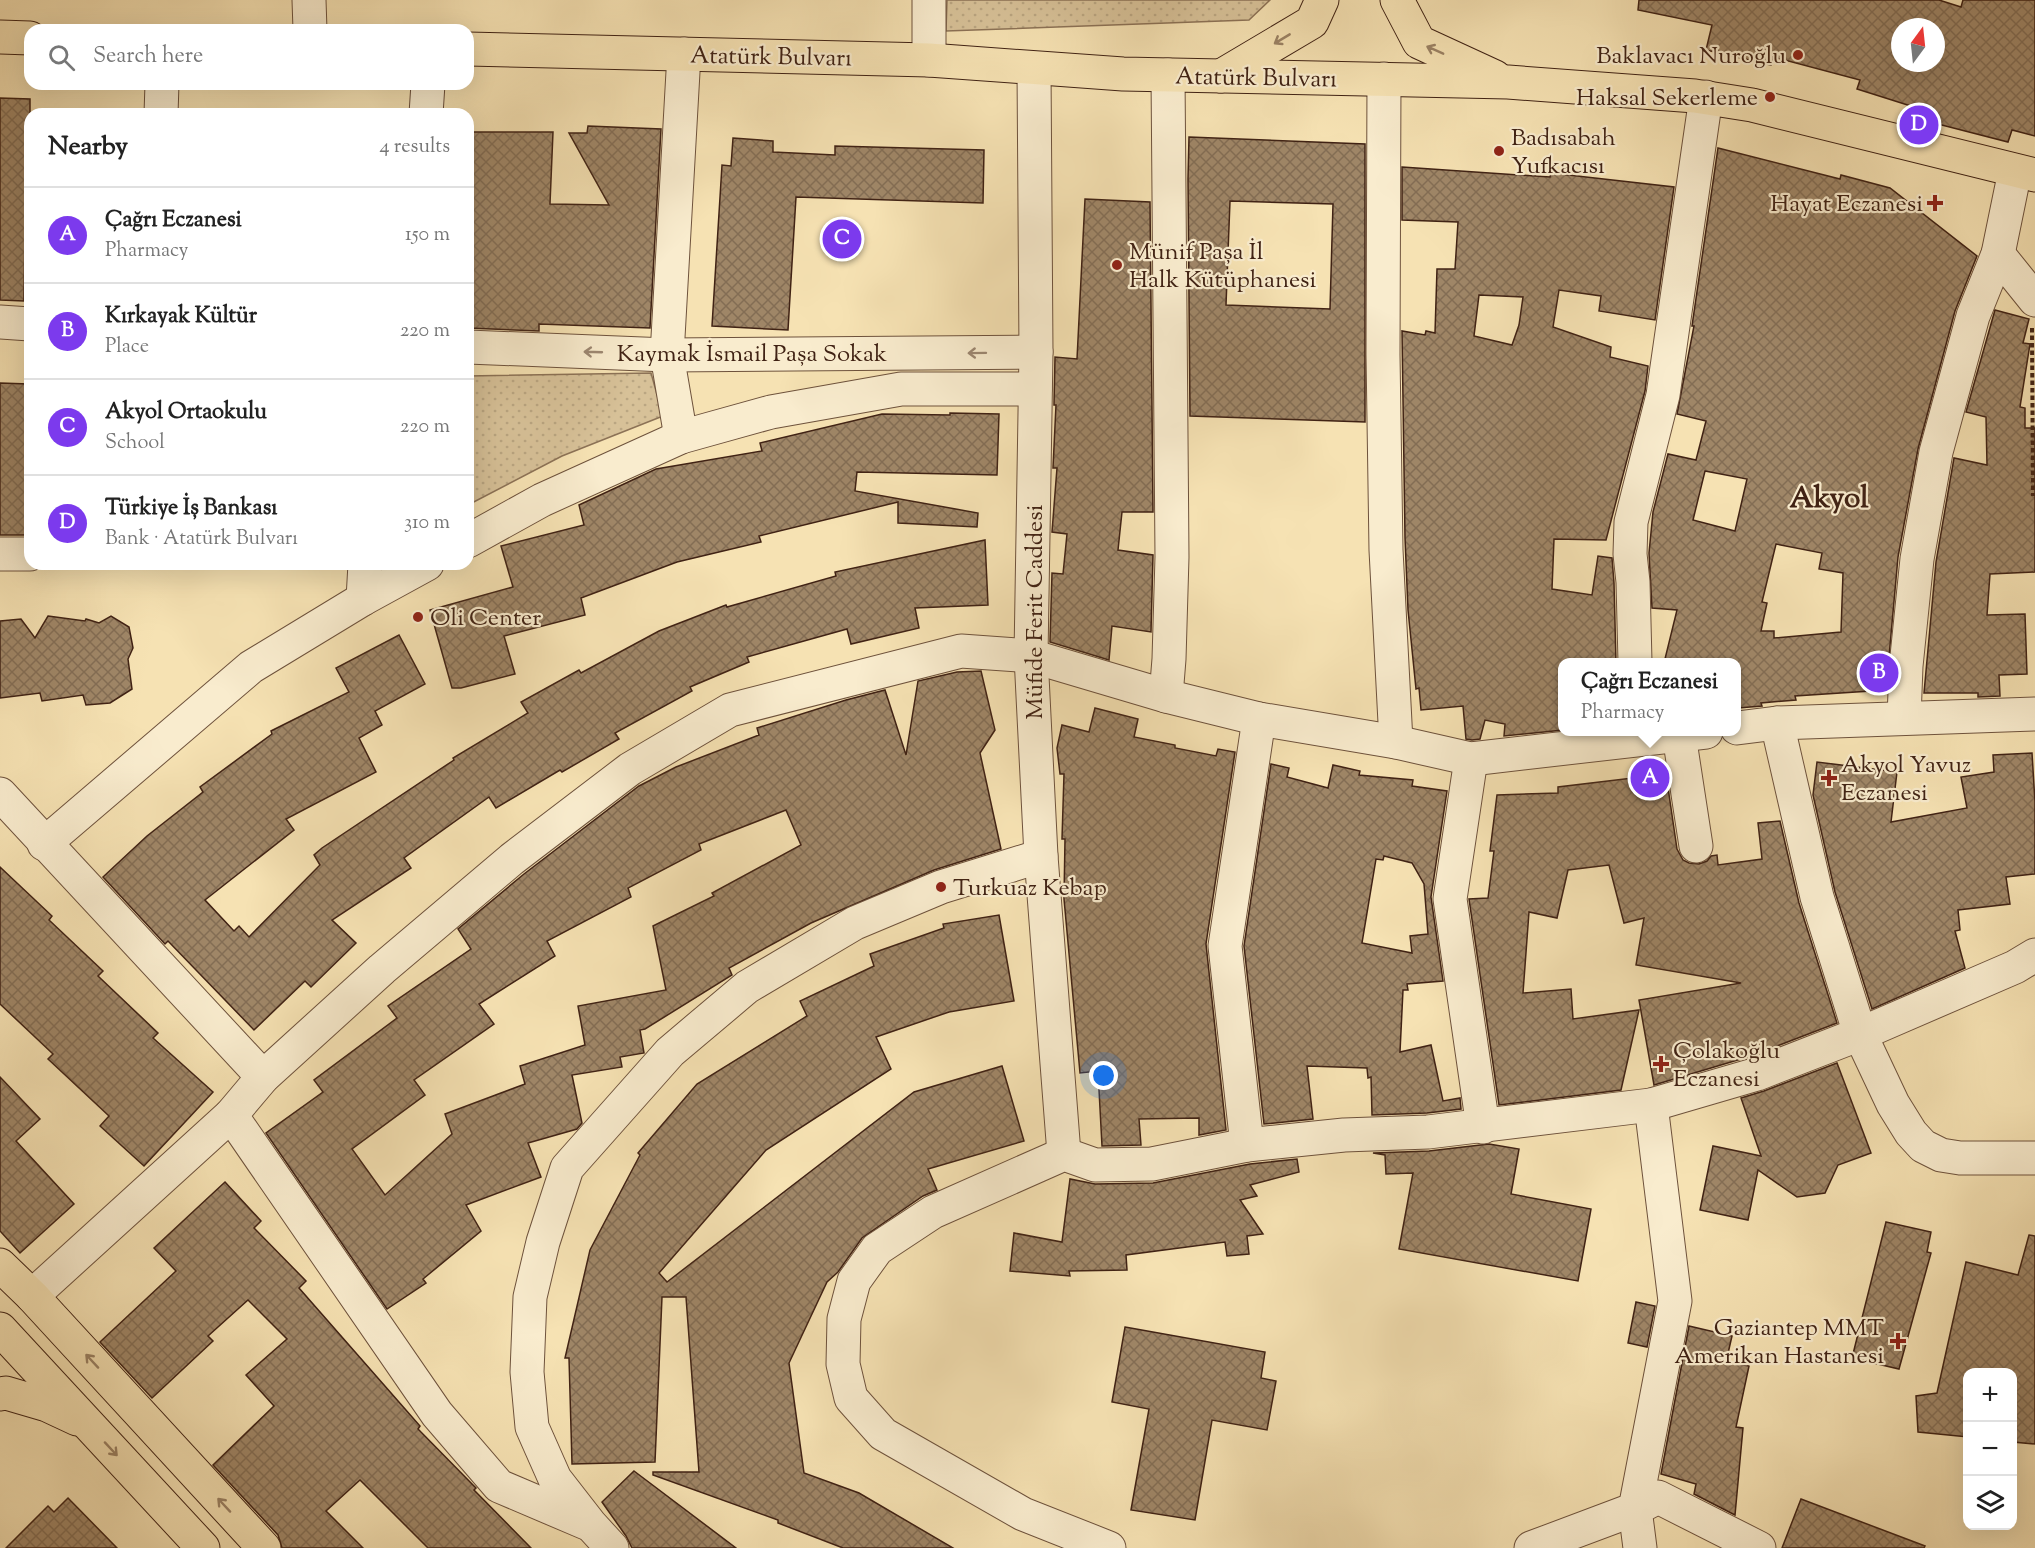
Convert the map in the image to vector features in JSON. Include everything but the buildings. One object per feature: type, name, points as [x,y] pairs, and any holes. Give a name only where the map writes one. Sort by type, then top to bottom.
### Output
[{"type":"main road","points":[[1221,76],[1312,22],[1322,0]]},
{"type":"main road","points":[[1397,0],[1419,42],[1508,82]]},
{"type":"main road","points":[[0,37],[24,38]]},
{"type":"main road","name":"Atatürk Bulvarı","points":[[474,49],[929,60],[1034,69],[1167,75],[1508,82],[1706,98],[1752,105],[2025,173]]},
{"type":"main road","points":[[0,1265],[32,1296],[264,1548]]},
{"type":"main road","points":[[32,1296],[0,1330],[203,1548]]},
{"type":"main road","points":[[0,1394],[6,1393],[47,1405],[88,1424]]},
{"type":"street","points":[[309,0],[310,24]]},
{"type":"street","points":[[929,0],[929,60]]},
{"type":"street","points":[[681,437],[667,355],[684,54]]},
{"type":"street","name":"Müfide Ferit Caddesi","points":[[1034,69],[1036,352],[1031,656],[1041,856],[1064,1154]]},
{"type":"street","points":[[1166,696],[1170,659],[1172,557],[1167,75]]},
{"type":"street","points":[[1384,79],[1383,355],[1386,550],[1396,742]]},
{"type":"street","points":[[161,108],[162,90]]},
{"type":"street","points":[[426,108],[428,90]]},
{"type":"street","points":[[1635,658],[1630,554],[1631,522],[1663,395],[1706,98]]},
{"type":"street","points":[[1904,718],[1906,666],[1917,559],[1936,452],[1966,336],[1998,254],[2025,173]]},
{"type":"street","points":[[1998,254],[2034,298]]},
{"type":"street","points":[[0,322],[24,324]]},
{"type":"street","name":"Kaymak İsmail Paşa Sokak","points":[[474,347],[667,355],[1036,352]]},
{"type":"street","points":[[474,538],[542,500],[681,437],[771,412],[901,389],[1035,389]]},
{"type":"street","points":[[0,554],[24,554]]},
{"type":"street","points":[[363,599],[365,570]]},
{"type":"street","points":[[44,844],[251,667],[363,599],[416,570]]},
{"type":"street","points":[[32,1296],[231,1115],[262,1077],[382,969],[512,859],[630,769],[730,710],[961,651],[1031,656],[1166,696],[1259,719],[1396,742],[1471,759],[1630,736]]},
{"type":"street","points":[[1741,728],[1777,723],[2035,714]]},
{"type":"street","points":[[1247,1145],[1225,946],[1259,719]]},
{"type":"street","points":[[1777,723],[1817,897],[1860,1034],[1893,1104],[1911,1133],[1923,1146],[1941,1155],[1960,1158],[2035,1158]]},
{"type":"street","points":[[1692,736],[1696,846]]},
{"type":"street","points":[[1471,759],[1450,899],[1483,1127]]},
{"type":"street","points":[[0,794],[262,1077]]},
{"type":"street","points":[[612,1548],[555,1479],[532,1427],[527,1372],[530,1297],[543,1242],[567,1168],[670,1052],[747,987],[855,924],[941,887],[1041,856]]},
{"type":"street","points":[[1109,1548],[1059,1539],[1023,1514],[883,1434],[851,1398],[843,1364],[844,1319],[854,1281],[877,1249],[933,1212],[1064,1154],[1095,1165],[1152,1164],[1247,1145],[1344,1135],[1428,1132],[1483,1127],[1651,1105],[1757,1074],[1860,1034],[2015,967],[2035,955]]},
{"type":"street","points":[[1640,1548],[1635,1509],[1676,1301],[1651,1105]]},
{"type":"street","points":[[231,1115],[437,1414],[499,1486],[590,1524]]},
{"type":"street","points":[[1531,1548],[1635,1509],[1658,1497],[1759,1548]]},
{"type":"path","points":[[2032,496],[2034,298]]},
{"type":"shaded area","points":[[947,0],[1270,0],[1249,20],[946,31]]},
{"type":"shaded area","points":[[651,373],[663,416],[562,456],[474,502],[474,376]]},
{"type":"place","name":"Baklavacı Nuroğlu","points":[[1798,55]]},
{"type":"place","name":"Haksal Sekerleme","points":[[1770,97]]},
{"type":"place","name":"Türkiye İş Bankası","points":[[1919,125]]},
{"type":"place","name":"Badısabah Yufkacısı","points":[[1499,151]]},
{"type":"place","name":"Hayat Eczanesi","points":[[1935,203]]},
{"type":"place","name":"Akyol Ortaokulu","points":[[842,239]]},
{"type":"place","name":"Münif Paşa İl Halk Kütüphanesi","points":[[1117,265]]},
{"type":"place","name":"Oli Center","points":[[418,617]]},
{"type":"place","name":"Kırkayak Kültür","points":[[1879,673]]},
{"type":"place","name":"Çağrı Eczanesi","points":[[1650,778]]},
{"type":"place","name":"Akyol Yavuz Eczanesi","points":[[1829,778]]},
{"type":"place","name":"Turkuaz Kebap","points":[[941,887]]},
{"type":"place","name":"Çolakoğlu Eczanesi","points":[[1661,1064]]},
{"type":"place","name":"Gaziantep MMT Amerikan Hastanesi","points":[[1898,1341]]},
{"type":"district","name":"Akyol","points":[[1829,497]]}]
